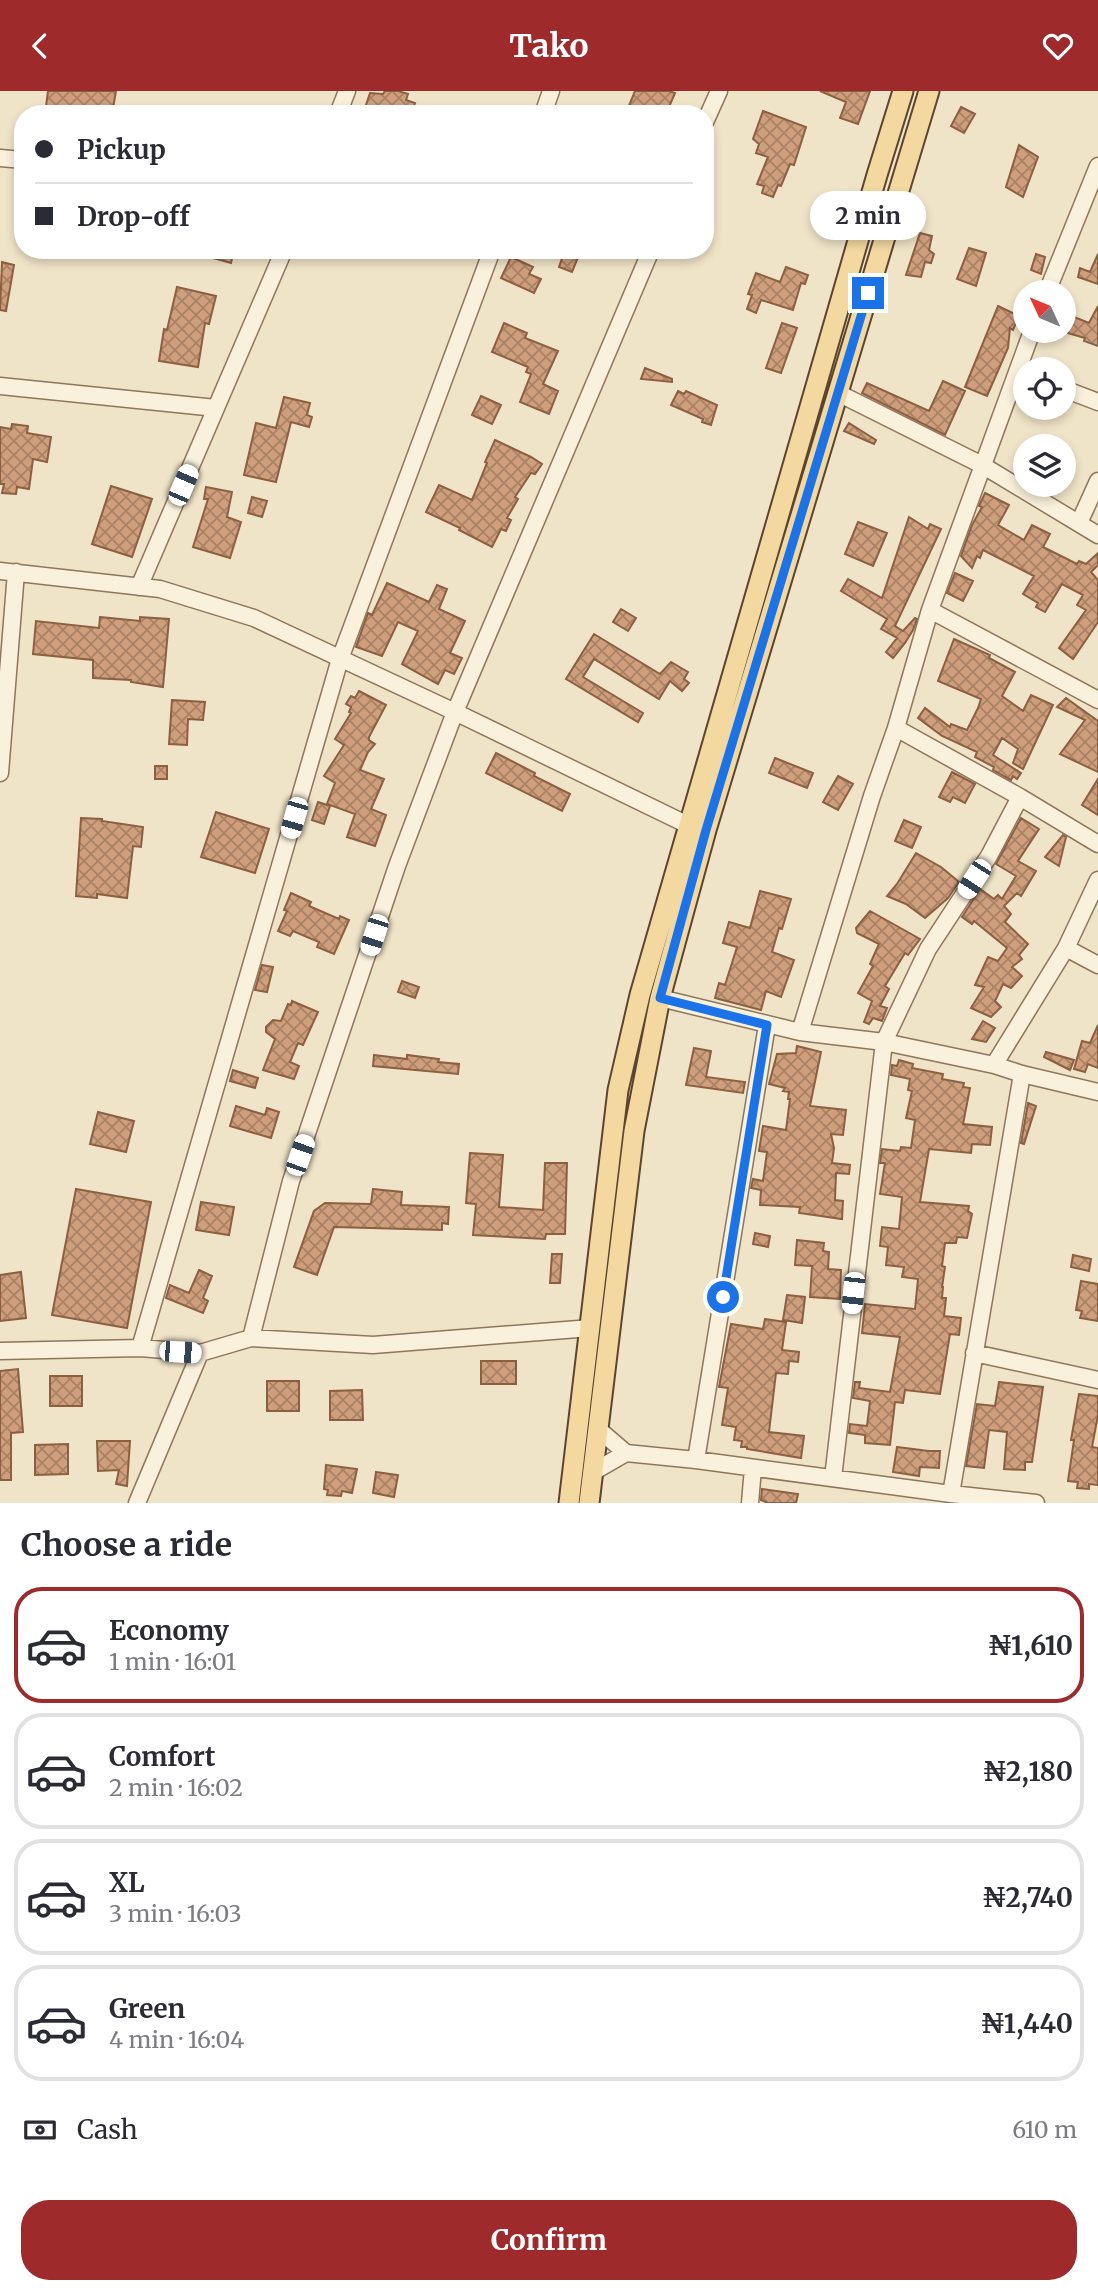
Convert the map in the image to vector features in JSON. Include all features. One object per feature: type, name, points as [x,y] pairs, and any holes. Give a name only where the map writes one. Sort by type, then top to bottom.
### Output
[{"type":"main road","points":[[589,1503],[634,1131],[690,854],[688,825],[903,91]]},
{"type":"main road","points":[[569,1503],[618,1090],[639,995],[690,854],[838,394],[929,91]]},
{"type":"street","points":[[1052,280],[1098,166]]},
{"type":"street","points":[[139,587],[280,259]]},
{"type":"street","points":[[140,1348],[340,659],[489,259]]},
{"type":"street","points":[[251,1338],[291,1181],[397,866],[455,712],[647,259]]},
{"type":"street","points":[[0,386],[216,408]]},
{"type":"street","points":[[800,1032],[872,796],[896,728],[930,610],[982,465],[1013,391]]},
{"type":"street","points":[[838,394],[982,465],[1098,535]]},
{"type":"street","points":[[1076,394],[1098,402]]},
{"type":"street","points":[[1079,523],[1098,481]]},
{"type":"street","points":[[0,772],[8,572],[160,589],[254,618],[688,825]]},
{"type":"street","points":[[930,610],[1098,699]]},
{"type":"street","points":[[896,728],[1098,844]]},
{"type":"street","points":[[832,1478],[884,1042],[928,949],[989,856],[1020,797]]},
{"type":"street","points":[[994,1065],[1066,948],[1098,880]]},
{"type":"street","points":[[1066,948],[1098,965]]},
{"type":"street","points":[[660,998],[800,1032],[884,1042],[994,1065],[1098,1092]]},
{"type":"street","points":[[696,1460],[767,1025]]},
{"type":"street","points":[[951,1495],[1022,1074]]},
{"type":"street","points":[[0,1351],[140,1348],[201,1353],[251,1338],[373,1345],[591,1328]]},
{"type":"street","points":[[137,1503],[201,1353]]},
{"type":"street","points":[[974,1353],[1098,1380]]},
{"type":"street","points":[[598,1429],[626,1453],[951,1495],[1036,1503]]},
{"type":"street","points":[[593,1472],[626,1453]]},
{"type":"street","points":[[750,1503],[753,1468]]},
{"type":"building","points":[[48,91],[116,91],[114,105],[46,105]]},
{"type":"building","points":[[385,91],[398,91],[408,94],[406,100],[415,103],[366,105],[370,93],[383,94]]},
{"type":"building","points":[[635,91],[675,93],[670,105],[629,105]]},
{"type":"building","points":[[820,91],[870,91],[858,124],[840,118],[846,102]]},
{"type":"building","points":[[961,107],[975,114],[964,133],[951,126]]},
{"type":"building","points":[[763,111],[806,127],[794,165],[790,164],[773,197],[762,193],[764,186],[757,184],[768,157],[756,153],[759,144],[753,139]]},
{"type":"building","points":[[1019,145],[1038,157],[1023,197],[1006,187]]},
{"type":"building","points":[[920,233],[932,236],[929,250],[934,254],[931,263],[925,262],[921,277],[906,275]]},
{"type":"building","points":[[969,248],[986,253],[976,286],[957,279]]},
{"type":"building","points":[[1036,254],[1045,257],[1041,274],[1031,270]]},
{"type":"building","points":[[1098,254],[1098,284],[1078,277],[1080,268],[1090,272]]},
{"type":"building","points":[[217,259],[232,259],[231,263]]},
{"type":"building","points":[[510,259],[515,259],[533,267],[529,274],[541,279],[534,293],[501,278]]},
{"type":"building","points":[[562,259],[577,259],[572,272],[559,267]]},
{"type":"building","points":[[2,262],[14,265],[6,311],[0,310]]},
{"type":"building","points":[[786,267],[808,275],[805,284],[801,283],[793,310],[761,300],[756,313],[747,309],[752,295],[748,294],[756,273],[780,282]]},
{"type":"building","points":[[177,287],[216,296],[209,324],[205,323],[198,367],[159,361],[164,329],[167,330]]},
{"type":"building","points":[[998,306],[1013,313],[1013,330],[1010,328],[1008,348],[987,396],[965,387]]},
{"type":"building","points":[[1098,306],[1098,346],[1076,335],[1076,318],[1089,323]]},
{"type":"building","points":[[504,323],[527,333],[525,338],[558,351],[543,384],[558,391],[549,414],[520,402],[531,374],[526,372],[528,367],[492,352]]},
{"type":"building","points":[[782,323],[797,328],[781,373],[766,368]]},
{"type":"building","points":[[645,368],[672,379],[672,382],[641,379]]},
{"type":"building","points":[[943,381],[965,391],[945,435],[862,393],[867,383],[929,411]]},
{"type":"building","points":[[678,391],[684,394],[686,391],[717,405],[711,425],[671,405]]},
{"type":"building","points":[[481,396],[501,405],[492,424],[472,415]]},
{"type":"building","points":[[284,397],[310,403],[307,415],[312,417],[309,427],[291,422],[276,482],[244,475],[256,423],[276,428]]},
{"type":"building","points":[[849,423],[876,440],[874,444],[844,431]]},
{"type":"building","points":[[12,424],[28,426],[27,433],[51,437],[47,462],[33,459],[29,489],[17,487],[16,494],[2,493],[4,484],[0,484],[0,427],[11,429]]},
{"type":"building","points":[[495,440],[542,464],[535,474],[531,473],[515,497],[518,499],[507,518],[511,520],[506,531],[501,529],[492,547],[426,512],[439,485],[472,500]]},
{"type":"building","points":[[111,486],[152,499],[132,557],[92,544]]},
{"type":"building","points":[[206,487],[232,492],[227,517],[241,522],[230,558],[193,547],[208,499],[204,499]]},
{"type":"building","points":[[985,493],[1009,505],[998,525],[1024,540],[1032,525],[1050,534],[1043,547],[1077,564],[1079,561],[1086,564],[1098,553],[1098,565],[1091,572],[1098,580],[1098,622],[1073,659],[1059,648],[1086,610],[1077,605],[1083,595],[1062,584],[1045,612],[1036,607],[1038,603],[1023,594],[1034,576],[983,550],[972,568],[961,556],[972,525],[982,507],[979,506]]},
{"type":"building","points":[[252,497],[267,501],[262,517],[248,513]]},
{"type":"building","points":[[909,517],[928,529],[930,524],[941,529],[895,626],[903,631],[917,619],[905,643],[893,658],[886,652],[897,638],[881,629],[887,619],[841,591],[848,579],[882,598]]},
{"type":"building","points":[[858,522],[887,533],[873,566],[845,554]]},
{"type":"building","points":[[955,573],[973,581],[963,601],[947,593]]},
{"type":"building","points":[[387,583],[429,602],[437,585],[447,589],[439,609],[465,621],[450,653],[462,658],[454,674],[445,670],[438,684],[402,664],[418,631],[398,622],[382,656],[356,647],[368,613],[372,615]]},
{"type":"building","points":[[621,609],[636,618],[628,631],[613,622]]},
{"type":"building","points":[[100,617],[140,621],[140,617],[169,619],[163,687],[131,680],[93,678],[93,660],[33,654],[36,621],[99,628]]},
{"type":"building","points":[[594,634],[660,674],[671,662],[688,672],[684,679],[689,683],[682,691],[670,681],[659,699],[594,659],[583,677],[643,713],[638,722],[566,679]]},
{"type":"building","points":[[954,639],[990,655],[989,658],[1015,672],[1002,696],[1023,711],[1031,695],[1053,705],[1023,769],[1013,763],[1018,749],[1002,738],[993,755],[1021,773],[1017,779],[1013,776],[1011,780],[993,770],[994,767],[975,757],[977,752],[942,736],[918,718],[925,708],[950,727],[951,724],[967,730],[978,708],[981,699],[938,681]]},
{"type":"building","points":[[359,691],[386,705],[369,737],[375,744],[360,770],[384,779],[371,809],[386,815],[375,846],[347,837],[355,814],[327,804],[335,783],[324,776],[344,745],[335,739],[351,713],[351,707],[346,704],[351,696],[355,698]]},
{"type":"building","points":[[1066,698],[1098,721],[1098,772],[1060,754],[1085,720],[1057,707]]},
{"type":"building","points":[[172,700],[205,702],[203,720],[188,719],[187,745],[169,744]]},
{"type":"building","points":[[496,753],[570,794],[562,811],[486,773]]},
{"type":"building","points":[[775,758],[813,773],[807,788],[769,773]]},
{"type":"building","points":[[155,766],[167,766],[167,779],[155,779]]},
{"type":"building","points":[[952,772],[975,784],[965,803],[953,797],[950,802],[939,797]]},
{"type":"building","points":[[838,776],[853,784],[838,810],[823,802]]},
{"type":"building","points":[[1098,779],[1098,815],[1082,805]]},
{"type":"building","points":[[318,802],[330,806],[324,824],[312,820]]},
{"type":"building","points":[[216,812],[269,829],[255,873],[201,857]]},
{"type":"building","points":[[81,818],[143,827],[141,847],[133,846],[127,898],[97,894],[97,898],[76,896]]},
{"type":"building","points":[[1021,818],[1039,829],[1018,861],[1036,871],[1021,896],[1017,893],[1004,906],[1011,914],[1005,922],[1028,944],[1019,955],[1022,959],[1012,967],[1022,976],[1011,988],[1003,984],[995,1001],[1001,1007],[991,1017],[971,1008],[984,987],[975,985],[988,957],[998,961],[1007,948],[974,921],[972,924],[962,917],[980,889],[994,899],[998,895],[1002,899],[1016,876],[996,864]]},
{"type":"building","points":[[904,820],[921,827],[912,848],[895,841]]},
{"type":"building","points":[[1063,835],[1066,837],[1059,866],[1045,857]]},
{"type":"building","points":[[916,853],[941,867],[959,882],[948,898],[925,918],[906,904],[887,896]]},
{"type":"building","points":[[760,891],[791,899],[772,952],[794,960],[781,997],[766,991],[761,1010],[715,998],[719,983],[725,985],[737,947],[723,943],[729,922],[750,928]]},
{"type":"building","points":[[291,893],[311,902],[309,906],[339,919],[340,916],[349,920],[334,954],[317,947],[319,942],[293,931],[290,936],[278,931]]},
{"type":"building","points":[[870,911],[920,939],[908,955],[905,953],[885,986],[889,989],[880,1006],[887,1008],[882,1021],[873,1018],[869,1024],[864,1022],[872,1001],[858,993],[873,966],[870,964],[879,944],[857,933],[856,928]]},
{"type":"building","points":[[262,965],[273,967],[267,992],[255,990]]},
{"type":"building","points":[[402,981],[419,987],[415,998],[398,992]]},
{"type":"building","points":[[292,1001],[318,1012],[303,1045],[298,1043],[290,1062],[299,1066],[294,1079],[263,1070],[275,1039],[266,1032],[266,1027],[273,1020],[281,1021]]},
{"type":"building","points":[[983,1021],[995,1028],[986,1042],[972,1039]]},
{"type":"building","points":[[1098,1025],[1098,1068],[1088,1064],[1085,1072],[1074,1069],[1082,1041],[1090,1043]]},
{"type":"building","points":[[797,1046],[821,1052],[810,1106],[846,1110],[843,1135],[831,1134],[834,1148],[832,1163],[850,1165],[849,1174],[836,1173],[835,1200],[843,1201],[842,1219],[799,1213],[800,1207],[760,1205],[761,1190],[751,1188],[753,1179],[763,1181],[767,1152],[759,1151],[763,1126],[786,1130],[789,1092],[783,1091],[785,1088],[769,1084],[777,1054],[796,1053]]},
{"type":"building","points":[[694,1048],[711,1051],[706,1077],[745,1082],[743,1093],[686,1085]]},
{"type":"building","points":[[1046,1052],[1074,1060],[1070,1070],[1044,1057]]},
{"type":"building","points":[[374,1055],[439,1059],[438,1062],[459,1064],[458,1074],[373,1066]]},
{"type":"building","points":[[899,1060],[913,1064],[912,1068],[943,1074],[942,1079],[964,1083],[963,1087],[970,1088],[963,1124],[992,1127],[990,1145],[972,1144],[971,1153],[929,1149],[920,1202],[969,1206],[968,1211],[972,1214],[967,1238],[957,1237],[956,1243],[945,1243],[942,1266],[945,1267],[942,1287],[942,1298],[946,1298],[944,1316],[961,1318],[959,1335],[950,1334],[940,1394],[905,1390],[903,1403],[895,1402],[890,1445],[865,1443],[865,1435],[849,1433],[850,1424],[867,1426],[870,1401],[853,1398],[855,1382],[860,1382],[859,1388],[890,1392],[900,1337],[862,1333],[865,1304],[915,1309],[918,1279],[902,1277],[904,1267],[886,1265],[888,1247],[880,1246],[882,1227],[899,1229],[902,1197],[880,1194],[885,1163],[880,1163],[882,1149],[900,1151],[901,1147],[911,1148],[915,1120],[906,1118],[912,1091],[908,1090],[910,1079],[891,1075],[892,1065],[897,1066]]},
{"type":"building","points":[[233,1070],[258,1078],[255,1088],[230,1081]]},
{"type":"building","points":[[1028,1103],[1036,1106],[1024,1144],[1021,1143]]},
{"type":"building","points":[[236,1106],[265,1115],[267,1108],[279,1112],[271,1138],[230,1126]]},
{"type":"building","points":[[98,1112],[134,1121],[126,1152],[90,1144]]},
{"type":"building","points":[[470,1153],[503,1155],[499,1207],[543,1210],[545,1163],[567,1163],[565,1234],[546,1234],[545,1239],[473,1235],[476,1204],[466,1203]]},
{"type":"building","points":[[76,1189],[151,1202],[127,1328],[52,1315]]},
{"type":"building","points":[[373,1189],[402,1192],[401,1205],[449,1207],[448,1224],[442,1223],[442,1230],[334,1227],[317,1275],[294,1267],[314,1211],[325,1203],[371,1204]]},
{"type":"building","points":[[201,1202],[234,1207],[229,1235],[196,1230]]},
{"type":"building","points":[[755,1233],[770,1236],[768,1247],[753,1244]]},
{"type":"building","points":[[797,1240],[824,1243],[823,1251],[829,1252],[828,1269],[841,1270],[840,1299],[810,1297],[812,1266],[795,1265]]},
{"type":"building","points":[[552,1254],[562,1254],[560,1283],[550,1283]]},
{"type":"building","points":[[1073,1255],[1091,1259],[1089,1271],[1071,1267]]},
{"type":"building","points":[[199,1270],[212,1276],[203,1298],[208,1301],[203,1313],[166,1298],[170,1285],[189,1293]]},
{"type":"building","points":[[21,1272],[26,1318],[0,1321],[0,1275]]},
{"type":"building","points":[[1081,1281],[1098,1284],[1098,1321],[1080,1318],[1082,1311],[1076,1310]]},
{"type":"building","points":[[787,1295],[805,1297],[802,1323],[783,1320]]},
{"type":"building","points":[[765,1319],[786,1322],[782,1350],[799,1352],[798,1362],[789,1361],[788,1374],[776,1373],[769,1432],[804,1436],[801,1458],[741,1447],[742,1441],[734,1440],[736,1427],[722,1425],[728,1388],[719,1387],[731,1324],[763,1329]]},
{"type":"building","points":[[481,1361],[516,1361],[516,1384],[481,1384]]},
{"type":"building","points":[[18,1369],[23,1432],[11,1433],[11,1480],[0,1480],[0,1371]]},
{"type":"building","points":[[50,1376],[82,1376],[82,1406],[50,1406]]},
{"type":"building","points":[[267,1381],[299,1381],[299,1411],[267,1411]]},
{"type":"building","points":[[999,1382],[1043,1387],[1032,1462],[1025,1462],[1025,1470],[1004,1469],[1007,1432],[989,1430],[984,1468],[966,1466],[977,1404],[995,1406]]},
{"type":"building","points":[[362,1390],[363,1420],[330,1420],[330,1391]]},
{"type":"building","points":[[1079,1394],[1098,1396],[1098,1415],[1092,1447],[1098,1448],[1098,1485],[1089,1484],[1089,1489],[1077,1488],[1078,1482],[1068,1481],[1074,1440],[1071,1440]]},
{"type":"building","points":[[97,1441],[130,1441],[127,1486],[116,1484],[119,1470],[98,1471]]},
{"type":"building","points":[[68,1444],[68,1474],[35,1475],[35,1445]]},
{"type":"building","points":[[897,1447],[940,1451],[939,1468],[920,1467],[919,1476],[893,1472]]},
{"type":"building","points":[[326,1465],[357,1469],[352,1493],[342,1491],[341,1496],[327,1495],[328,1490],[324,1489]]},
{"type":"building","points":[[376,1472],[398,1475],[394,1497],[373,1493]]},
{"type":"building","points":[[762,1489],[798,1494],[796,1503],[768,1503],[761,1500]]},
{"type":"route","points":[[723,1297],[767,1025],[660,998],[706,830],[868,293]]}]
